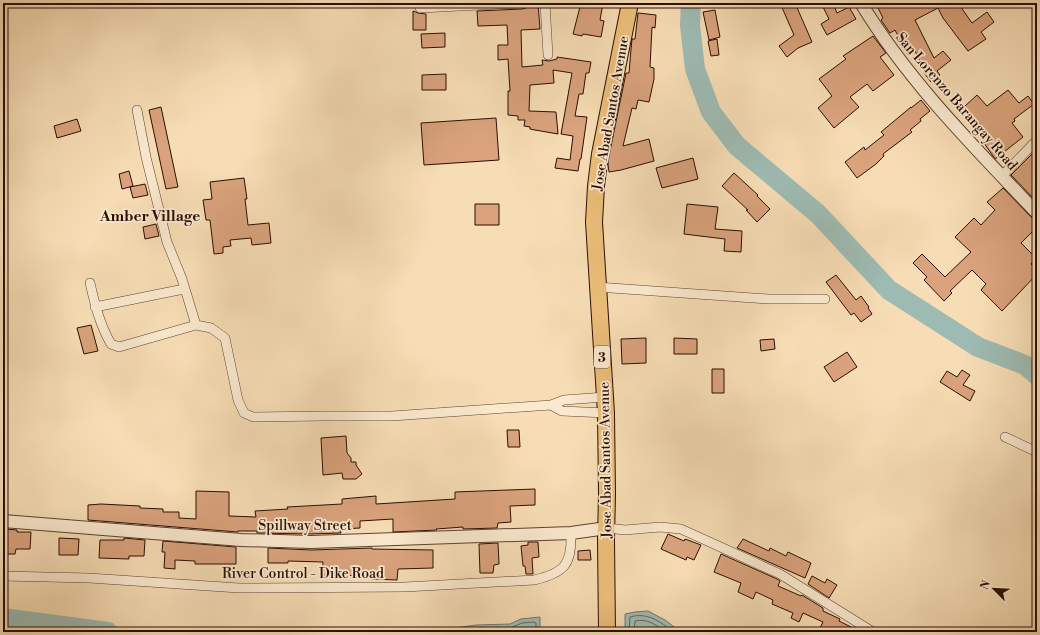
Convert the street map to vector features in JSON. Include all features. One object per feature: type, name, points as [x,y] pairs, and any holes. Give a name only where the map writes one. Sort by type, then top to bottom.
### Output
[{"type":"highway","name":"Jose Abad Santos Avenue","points":[[607,632],[606,413],[594,222],[596,186],[602,147],[630,3]]},
{"type":"street","points":[[420,8],[522,3]]},
{"type":"street","points":[[545,3],[548,55]]},
{"type":"street","name":"San Lorenzo Barangay Road","points":[[861,3],[874,25],[900,61],[1001,176],[1037,213]]},
{"type":"street","points":[[137,110],[146,157],[167,242],[182,279],[196,325]]},
{"type":"street","points":[[1001,176],[1034,143]]},
{"type":"street","points":[[90,283],[95,307],[103,331],[111,344],[119,347],[196,325],[211,328],[225,338],[238,400],[244,413],[253,418],[392,416],[551,405],[564,400],[605,397]]},
{"type":"street","points":[[597,287],[768,299],[825,299]]},
{"type":"street","points":[[95,307],[184,289]]},
{"type":"street","points":[[551,405],[562,411],[606,413]]},
{"type":"street","points":[[1005,437],[1037,452]]},
{"type":"street","name":"Spillway Street","points":[[3,521],[241,540],[311,542],[571,533],[607,534]]},
{"type":"street","points":[[607,534],[625,530],[660,527],[681,529],[780,574],[873,632]]},
{"type":"street","name":"River Control - Dike Road","points":[[3,576],[89,578],[239,588],[406,587],[534,580],[548,577],[564,566],[569,558],[571,533]]},
{"type":"water","points":[[648,611],[665,620],[678,630],[684,632],[625,632],[625,614]]},
{"type":"water","points":[[540,617],[540,632],[447,632],[455,628],[476,625],[510,624],[521,619]]},
{"type":"water","points":[[3,626],[30,628],[45,632],[3,632]]},
{"type":"building","points":[[538,3],[540,29],[521,30],[522,67],[543,65],[542,60],[549,61],[557,59],[557,57],[591,62],[589,73],[586,73],[583,94],[579,94],[575,116],[587,117],[578,171],[555,168],[557,158],[570,160],[573,136],[561,134],[572,73],[553,70],[554,83],[530,85],[529,111],[556,112],[558,134],[530,129],[530,127],[524,126],[525,120],[518,120],[518,116],[508,115],[508,91],[510,91],[508,59],[498,60],[498,45],[508,45],[507,25],[478,26],[477,11],[522,9],[526,8],[528,4]]},
{"type":"building","points":[[581,3],[603,3],[600,20],[604,21],[601,37],[573,34]]},
{"type":"building","points":[[780,3],[795,3],[812,42],[798,48],[787,57],[779,46],[794,35]]},
{"type":"building","points":[[821,3],[833,3],[837,13],[849,7],[856,19],[827,35],[821,24],[829,19]]},
{"type":"building","points":[[887,3],[958,3],[972,23],[987,12],[994,22],[981,32],[986,39],[968,51],[943,18],[938,8],[915,20],[934,58],[943,51],[951,60],[937,71],[940,75],[931,82],[924,73],[925,71],[915,51],[908,55],[895,30],[890,33],[881,20],[883,18],[878,8]]},
{"type":"building","points":[[715,10],[720,37],[709,40],[703,12]]},
{"type":"building","points":[[413,11],[426,14],[426,30],[413,30]]},
{"type":"building","points":[[638,13],[656,15],[655,28],[652,27],[650,67],[654,68],[654,79],[649,102],[638,100],[636,109],[632,108],[623,146],[649,139],[654,161],[609,172],[609,156],[626,73],[629,73],[632,39],[635,39]]},
{"type":"building","points":[[445,33],[445,47],[422,48],[421,34]]},
{"type":"building","points":[[873,36],[886,53],[880,57],[894,75],[873,91],[867,84],[850,97],[859,107],[834,128],[818,108],[832,96],[819,79],[846,59],[843,56]]},
{"type":"building","points":[[717,39],[719,55],[711,56],[708,41]]},
{"type":"building","points":[[446,74],[446,90],[422,90],[422,75]]},
{"type":"building","points":[[1008,90],[1019,103],[1028,96],[1034,104],[1014,119],[1015,121],[1012,123],[1023,137],[995,159],[982,140],[987,136],[981,129],[983,128],[964,107],[977,95],[987,106]]},
{"type":"building","points":[[921,100],[930,111],[910,130],[912,132],[883,154],[884,156],[876,164],[857,178],[845,162],[864,147],[865,150],[884,135],[881,132]]},
{"type":"building","points":[[161,107],[178,187],[166,189],[149,110]]},
{"type":"building","points":[[496,118],[499,160],[424,165],[421,123]]},
{"type":"building","points":[[77,119],[81,131],[57,138],[54,126]]},
{"type":"building","points":[[1037,149],[1037,202],[1011,175]]},
{"type":"building","points":[[693,158],[698,179],[662,188],[656,168]]},
{"type":"building","points":[[129,171],[133,186],[122,189],[119,174]]},
{"type":"building","points":[[734,173],[758,195],[757,196],[770,209],[757,222],[746,210],[748,210],[722,186]]},
{"type":"building","points":[[244,178],[247,199],[245,199],[248,225],[269,223],[271,243],[252,245],[251,238],[230,240],[231,246],[223,247],[223,253],[214,254],[210,220],[206,220],[203,200],[212,199],[210,182]]},
{"type":"building","points":[[145,184],[148,195],[133,198],[130,187]]},
{"type":"building","points":[[1003,188],[1032,218],[1037,220],[1037,227],[1021,243],[1036,258],[1031,264],[1037,270],[1037,274],[1002,311],[981,290],[986,284],[972,270],[950,291],[952,293],[944,301],[924,280],[927,277],[913,263],[922,254],[945,277],[971,252],[955,237],[974,218],[981,225],[995,210],[987,202]]},
{"type":"building","points":[[475,204],[499,204],[499,225],[475,225]]},
{"type":"building","points":[[687,204],[718,207],[715,229],[742,231],[741,252],[724,251],[725,239],[684,234]]},
{"type":"building","points":[[156,224],[159,236],[145,239],[143,227]]},
{"type":"building","points":[[836,275],[856,300],[861,296],[869,307],[868,308],[872,314],[861,322],[854,313],[851,315],[826,282]]},
{"type":"building","points":[[91,325],[98,351],[84,354],[77,328]]},
{"type":"building","points":[[646,338],[646,363],[622,364],[621,339]]},
{"type":"building","points":[[674,338],[697,339],[697,354],[674,354]]},
{"type":"building","points":[[774,339],[775,349],[761,351],[760,340]]},
{"type":"building","points":[[847,352],[857,367],[834,382],[824,367]]},
{"type":"building","points":[[712,369],[724,369],[724,393],[712,393]]},
{"type":"building","points":[[962,370],[970,375],[963,385],[975,391],[970,401],[940,382],[947,371],[957,377]]},
{"type":"building","points":[[507,430],[519,430],[520,447],[508,447]]},
{"type":"building","points":[[346,436],[347,453],[351,458],[351,462],[356,462],[356,465],[362,474],[356,479],[343,479],[342,473],[323,475],[321,438]]},
{"type":"building","points":[[535,489],[535,505],[510,506],[511,522],[498,523],[497,528],[463,529],[463,527],[393,532],[393,519],[360,521],[360,528],[340,529],[341,533],[257,533],[257,531],[238,532],[88,520],[88,505],[101,504],[163,509],[163,512],[179,512],[179,518],[196,519],[196,491],[229,492],[229,516],[256,517],[255,511],[288,509],[287,507],[342,504],[342,499],[376,496],[376,504],[455,499],[455,492]]},
{"type":"building","points":[[5,529],[17,530],[17,532],[31,532],[30,549],[16,549],[15,554],[6,554]]},
{"type":"building","points":[[668,534],[684,541],[685,539],[701,545],[694,560],[687,557],[686,560],[661,549]]},
{"type":"building","points":[[59,538],[79,539],[78,555],[59,555]]},
{"type":"building","points":[[124,538],[145,540],[144,556],[129,556],[129,559],[99,558],[100,540],[124,540]]},
{"type":"building","points":[[743,539],[769,551],[770,548],[786,556],[788,552],[811,563],[805,578],[737,548]]},
{"type":"building","points":[[163,541],[236,547],[236,564],[195,564],[195,561],[175,560],[175,569],[164,568],[165,552],[162,552]]},
{"type":"building","points":[[528,542],[538,542],[539,557],[532,558],[533,574],[526,574],[525,566],[523,566],[521,546],[528,545]]},
{"type":"building","points":[[498,543],[499,564],[494,565],[493,573],[480,573],[479,544]]},
{"type":"building","points":[[268,548],[311,550],[372,548],[433,550],[433,568],[398,569],[397,580],[371,579],[371,576],[322,575],[323,562],[288,561],[288,563],[268,563]]},
{"type":"building","points":[[590,550],[591,560],[578,560],[578,551]]},
{"type":"building","points":[[721,554],[777,579],[780,581],[778,586],[801,596],[802,595],[823,608],[823,611],[840,619],[839,621],[861,632],[828,632],[820,628],[823,622],[803,613],[799,622],[791,618],[793,613],[772,604],[773,600],[756,592],[753,599],[738,592],[741,583],[714,572]]},
{"type":"building","points":[[812,576],[825,583],[827,579],[837,585],[829,598],[808,584]]},
{"type":"waterway","points":[[691,3],[690,25],[695,69],[711,112],[737,146],[818,214],[889,290],[978,347],[1025,365],[1037,375]]},
{"type":"waterway","points":[[3,618],[108,632]]},
{"type":"district","name":"Amber Village","points":[[150,216]]}]
